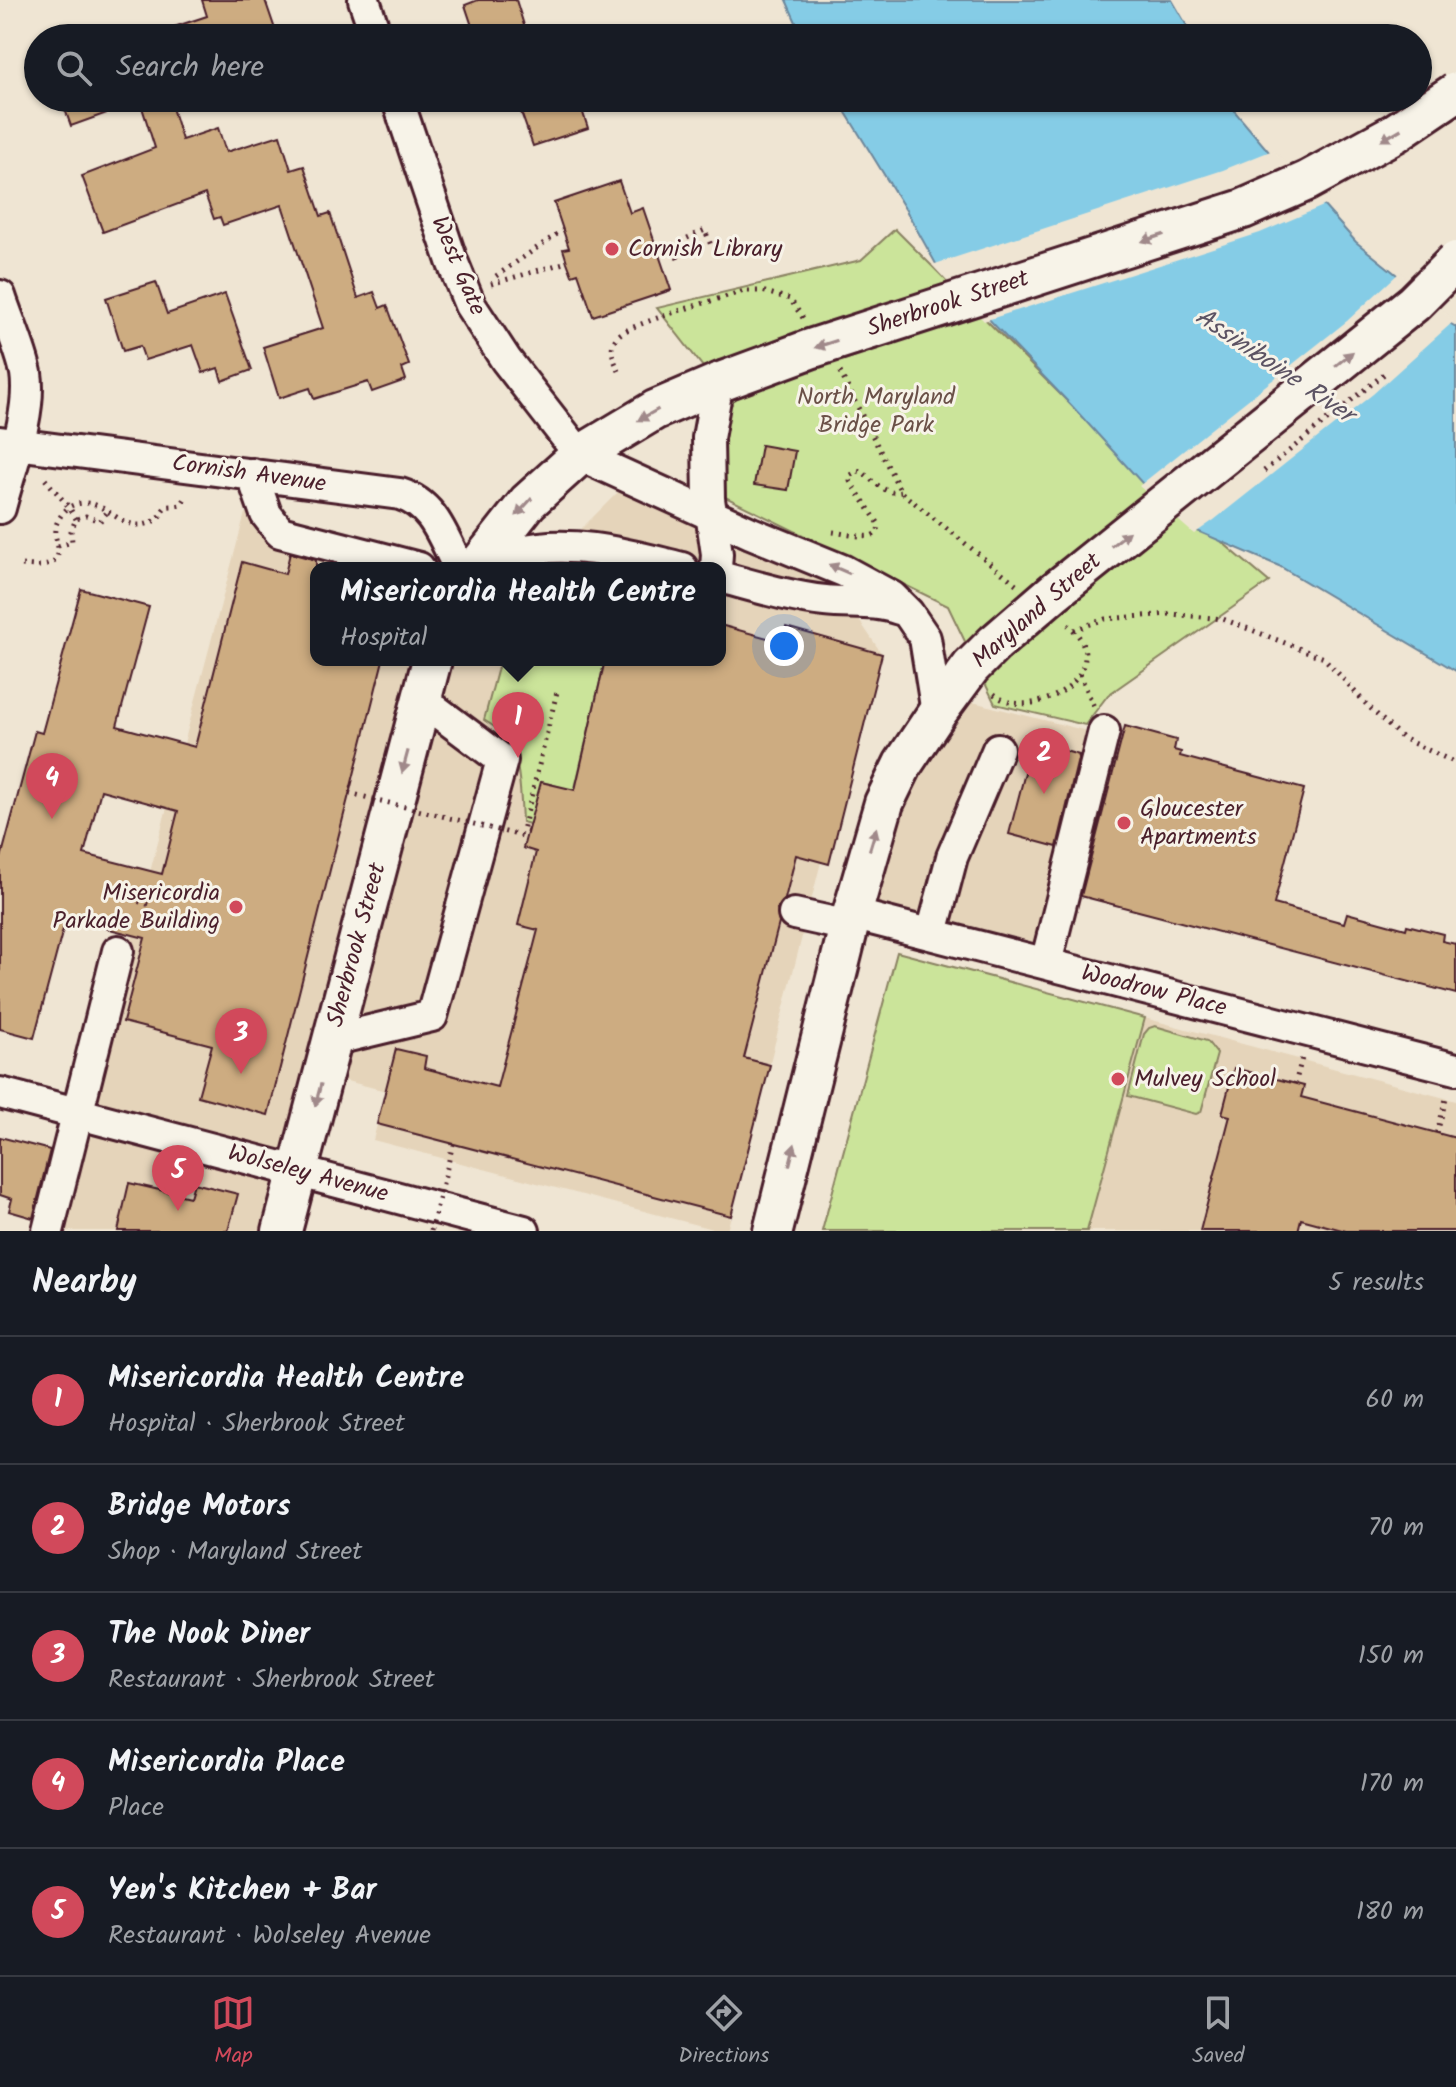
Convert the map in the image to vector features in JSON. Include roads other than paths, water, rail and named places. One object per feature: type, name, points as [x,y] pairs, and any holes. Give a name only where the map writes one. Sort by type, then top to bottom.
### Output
[{"type":"main road","name":"Sherbrook Street","points":[[1432,108],[1456,92]]},
{"type":"main road","name":"Sherbrook Street","points":[[475,562],[528,502],[580,455],[655,410],[825,344],[1243,209],[1307,181],[1395,133],[1426,112]]},
{"type":"main road","name":"Maryland Street","points":[[773,1231],[850,920],[884,803],[903,764],[937,713],[971,667],[1042,602],[1414,303],[1456,261]]},
{"type":"main road","name":"Sherbrook Street","points":[[282,1231],[430,666]]},
{"type":"street","points":[[364,0],[372,24]]},
{"type":"street","name":"West Gate","points":[[402,112],[470,305],[506,360],[580,455]]},
{"type":"street","points":[[0,296],[25,371],[27,388],[26,406],[9,443],[0,508]]},
{"type":"street","points":[[716,562],[709,499],[708,438],[721,382]]},
{"type":"street","name":"Cornish Avenue","points":[[9,443],[400,494],[419,502],[466,562]]},
{"type":"street","points":[[580,455],[712,516],[844,571],[892,597],[908,613],[925,638],[937,713]]},
{"type":"street","points":[[252,474],[266,514],[280,532],[396,562]]},
{"type":"street","points":[[488,562],[517,552],[565,547],[601,550],[655,562]]},
{"type":"street","points":[[726,578],[808,598],[842,603],[887,604],[908,613]]},
{"type":"street","points":[[332,1040],[432,1016],[502,760],[422,700]]},
{"type":"street","points":[[1046,963],[1104,731]]},
{"type":"street","points":[[932,933],[952,857],[998,749]]},
{"type":"street","name":"Woodrow Place","points":[[794,914],[932,933],[1452,1080]]},
{"type":"street","points":[[48,1231],[118,951]]},
{"type":"street","name":"Wolseley Avenue","points":[[0,1093],[524,1231]]},
{"type":"water","points":[[786,0],[1172,0],[1186,24],[797,24]]},
{"type":"water","name":"Assiniboine River","points":[[846,112],[1235,112],[1269,152],[1356,242],[1456,327],[1456,671],[1279,566],[1197,531],[1142,483],[936,264]]},
{"type":"place","name":"Cornish Library","points":[[612,249]]},
{"type":"place","name":"Misericordia Health Centre","points":[[518,758]]},
{"type":"place","name":"Bridge Motors","points":[[1044,794]]},
{"type":"place","name":"Misericordia Place","points":[[52,819]]},
{"type":"place","name":"Gloucester Apartments","points":[[1124,823]]},
{"type":"place","name":"Misericordia Parkade Building","points":[[236,907]]},
{"type":"place","name":"The Nook Diner","points":[[241,1074]]},
{"type":"place","name":"Mulvey School","points":[[1118,1079]]},
{"type":"place","name":"Yen's Kitchen + Bar","points":[[178,1211]]},
{"type":"park label","name":"North Maryland Bridge Park","points":[[876,411]]}]
